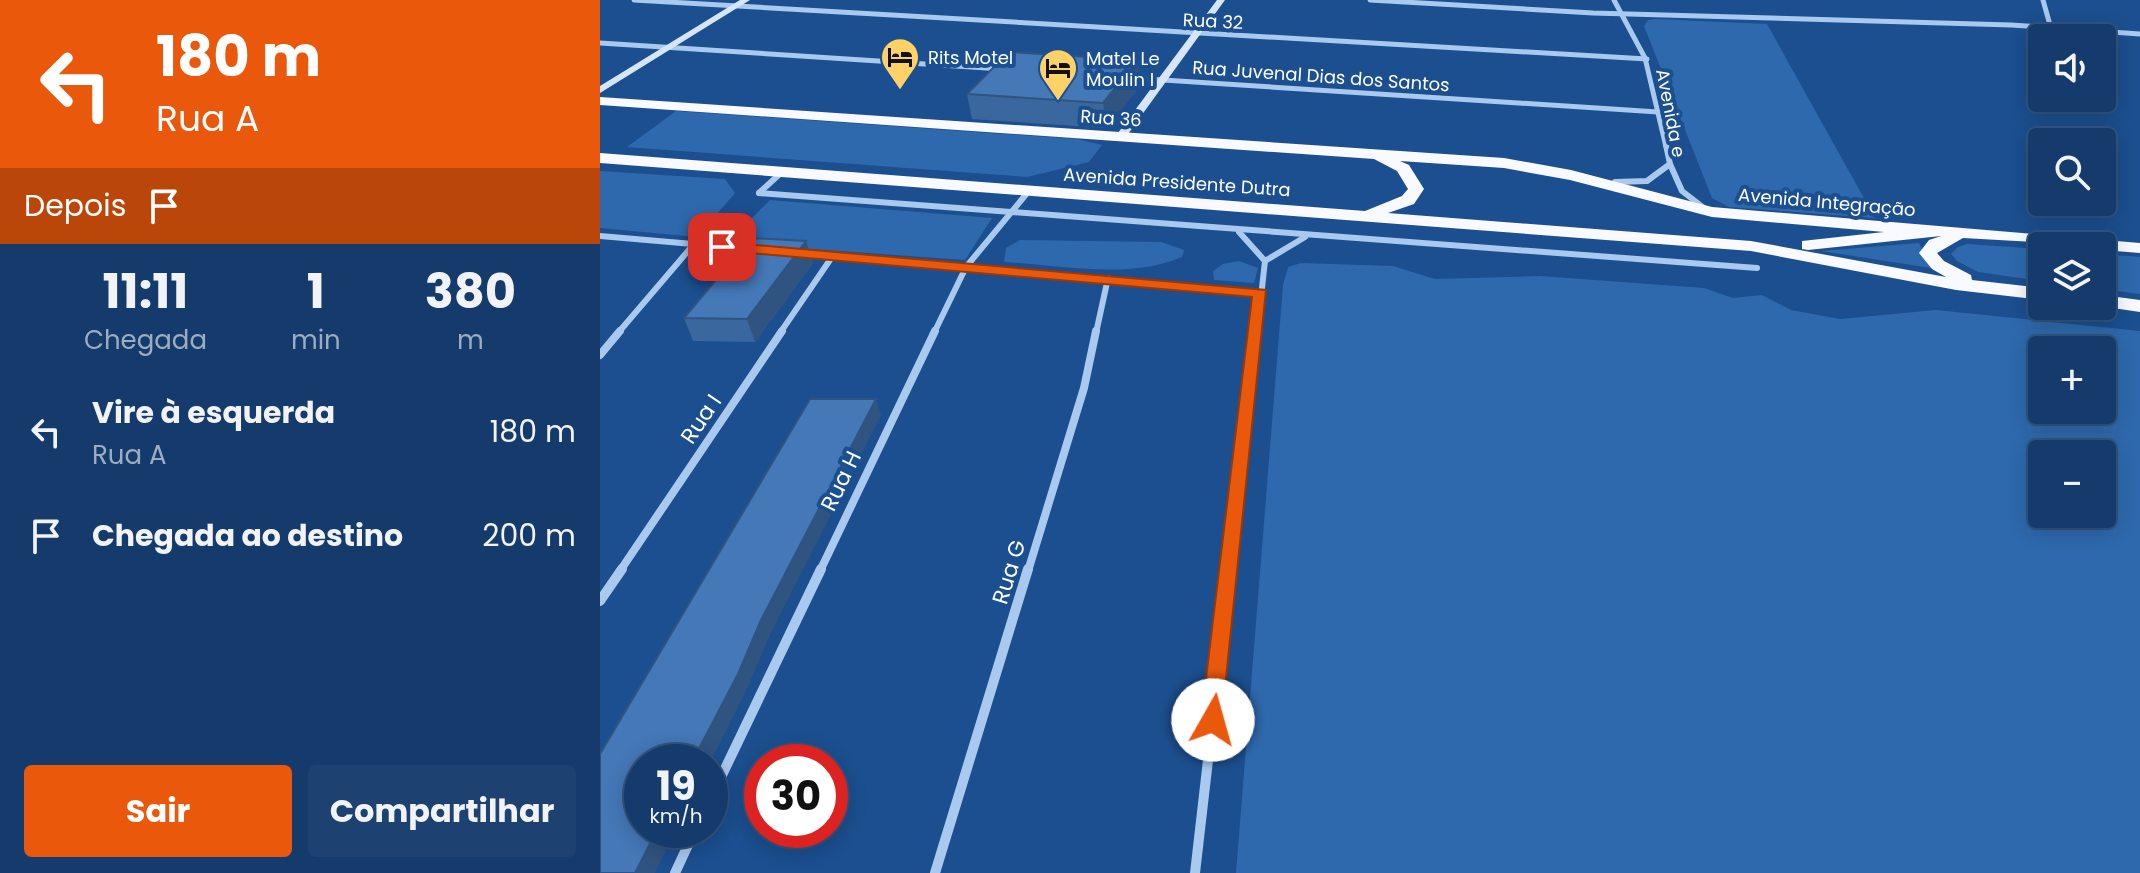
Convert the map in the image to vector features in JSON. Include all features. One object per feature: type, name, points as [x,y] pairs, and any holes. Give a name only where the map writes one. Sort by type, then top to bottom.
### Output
[{"type":"highway","name":"Rua 36","points":[[600,101],[1504,163],[1571,175]]},
{"type":"highway","points":[[1343,216],[1390,209],[1408,200],[1416,189],[1403,168],[1376,154]]},
{"type":"highway","name":"Avenida Presidente Dutra","points":[[600,158],[1751,246],[1830,245],[1938,231],[2140,248]]},
{"type":"highway","name":"Avenida Integração","points":[[1571,175],[1712,212],[1938,231]]},
{"type":"highway","points":[[1979,235],[1935,244],[1929,248],[1930,257],[1953,274],[2002,290]]},
{"type":"highway","name":"Avenida Presidente Dutra","points":[[1751,246],[2028,293]]},
{"type":"highway","points":[[2116,303],[2140,306]]},
{"type":"main road","points":[[600,90],[746,0]]},
{"type":"main road","points":[[1119,139],[1221,0]]},
{"type":"street","name":"Rua 32","points":[[634,0],[1647,59]]},
{"type":"street","points":[[1370,0],[1625,14],[2028,24]]},
{"type":"street","points":[[1614,0],[1625,14]]},
{"type":"street","points":[[2043,0],[2050,24]]},
{"type":"street","name":"Avenida e","points":[[1571,175],[1627,184],[1658,176],[1670,164],[1647,59],[1625,14]]},
{"type":"street","points":[[2116,32],[2140,34]]},
{"type":"street","points":[[600,43],[1018,71]]},
{"type":"street","name":"Rua Juvenal Dias dos Santos","points":[[1129,78],[1658,112]]},
{"type":"street","name":"Avenida Integração","points":[[1670,164],[1682,191],[1712,212]]},
{"type":"street","points":[[783,171],[759,193],[1757,268]]},
{"type":"street","name":"Rua H","points":[[728,763],[966,267],[1028,192]]},
{"type":"street","points":[[1195,873],[1265,261],[1238,231]]},
{"type":"street","points":[[600,236],[755,250]]},
{"type":"street","points":[[1265,261],[1307,236]]},
{"type":"street","points":[[600,355],[694,244]]},
{"type":"street","points":[[786,253],[1261,293]]},
{"type":"street","name":"Rua I","points":[[600,601],[832,257]]},
{"type":"street","name":"Rua G","points":[[935,873],[1084,388],[1108,278]]},
{"type":"street","points":[[675,873],[687,848]]},
{"type":"shaded area","points":[[1648,20],[1767,24],[1875,218],[1729,207],[1712,198],[1644,26]]},
{"type":"shaded area","points":[[676,111],[1077,139],[1102,145],[1089,162],[1027,177],[627,147]]},
{"type":"shaded area","points":[[600,171],[725,179],[735,193],[697,237],[600,228]]},
{"type":"shaded area","points":[[770,200],[992,218],[965,260],[727,243]]},
{"type":"shaded area","points":[[1020,240],[1161,242],[1184,250],[1182,257],[1140,268],[1071,268],[1004,262],[1006,248]]},
{"type":"shaded area","points":[[1919,243],[1931,268],[1821,251]]},
{"type":"shaded area","points":[[1967,244],[2028,248],[2028,279],[1978,272],[1957,261],[1951,254]]},
{"type":"shaded area","points":[[2116,255],[2140,257],[2140,294],[2116,291]]},
{"type":"shaded area","points":[[1239,261],[1258,268],[1254,283],[1214,280],[1213,271],[1223,264]]},
{"type":"shaded area","points":[[1301,263],[1393,266],[1435,279],[1540,276],[1704,288],[1733,298],[1762,295],[1791,310],[1840,319],[1936,310],[2140,331],[2140,873],[1236,873],[1283,285],[1288,267]]},
{"type":"building","points":[[1009,52],[1138,60],[1103,103],[967,94]]},
{"type":"building","points":[[751,238],[806,241],[747,319],[684,318]]},
{"type":"building","points":[[810,399],[876,399],[761,620],[738,674],[701,744],[624,744],[624,848],[648,848],[635,873],[600,873],[600,754]]},
{"type":"place","name":"Rits Motel","points":[[900,91]]},
{"type":"place","name":"Matel Le Moulin I","points":[[1058,102]]},
{"type":"route","points":[[722,247],[1261,293],[1213,720]]}]
